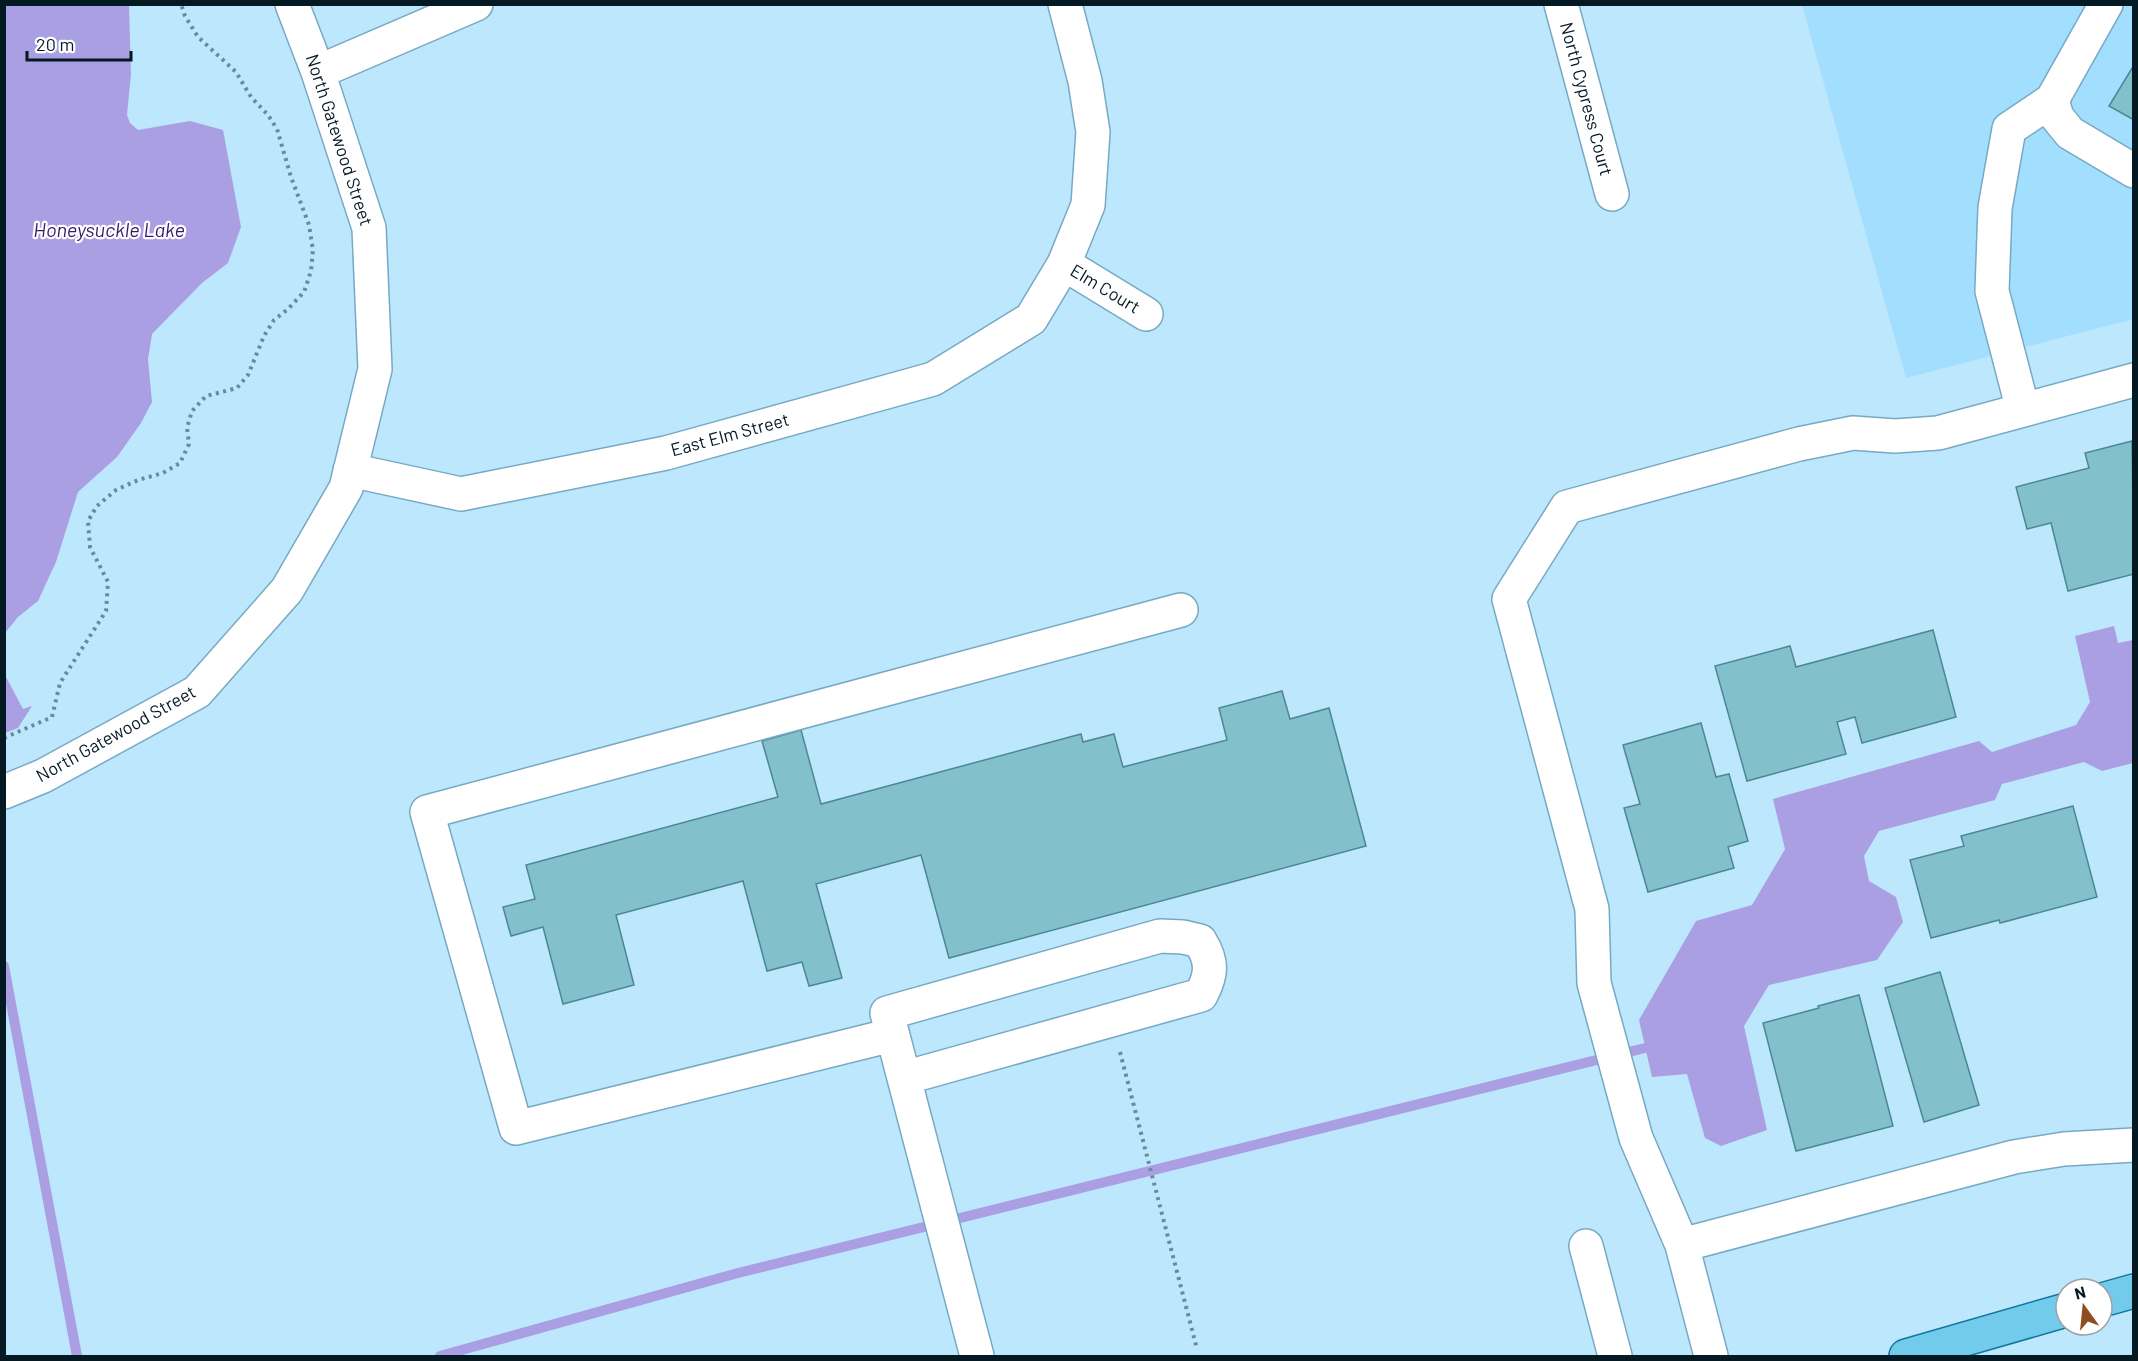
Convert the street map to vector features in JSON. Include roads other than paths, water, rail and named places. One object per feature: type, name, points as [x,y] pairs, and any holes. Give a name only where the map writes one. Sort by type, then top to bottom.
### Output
[{"type":"main road","points":[[2114,1297],[2133,1291]]},
{"type":"main road","points":[[1906,1356],[2054,1314]]},
{"type":"street","name":"North Gatewood Street","points":[[4,792],[43,776],[197,692],[287,590],[346,488],[375,369],[369,228],[318,72],[292,4]]},
{"type":"street","points":[[318,72],[476,4]]},
{"type":"street","name":"East Elm Street","points":[[350,470],[461,494],[666,453],[933,379],[1031,319],[1064,264],[1088,204],[1093,132],[1085,81],[1065,4]]},
{"type":"street","name":"North Cypress Court","points":[[1561,4],[1612,194]]},
{"type":"street","points":[[2023,410],[1992,291],[1995,208],[2009,129],[2052,100],[2106,4]]},
{"type":"street","points":[[2052,100],[2057,117],[2070,133],[2133,171]]},
{"type":"street","name":"Elm Court","points":[[1064,264],[1146,314]]},
{"type":"street","points":[[1711,1356],[1682,1245],[1636,1138],[1594,983],[1592,909],[1509,599],[1567,507],[1799,444],[1853,433],[1895,436],[1938,433],[2133,380]]},
{"type":"street","points":[[892,1035],[516,1128],[427,812],[1181,610]]},
{"type":"street","points":[[904,1078],[1201,995],[1209,979],[1209,955],[1200,941],[1183,937],[1160,936],[887,1013],[892,1035],[977,1356]]},
{"type":"street","points":[[1682,1245],[2014,1157],[2064,1149],[2133,1145]]},
{"type":"street","points":[[1586,1246],[1615,1356]]},
{"type":"water","name":"Honeysuckle Lake","points":[[5,4],[129,5],[131,74],[127,115],[130,123],[138,130],[190,121],[223,130],[241,227],[228,263],[202,283],[152,334],[148,359],[152,402],[141,423],[117,457],[78,492],[56,562],[38,601],[18,617],[5,633]]},
{"type":"water","points":[[2114,626],[2118,643],[2133,640],[2133,763],[2102,771],[2084,762],[2002,784],[1995,800],[1879,831],[1864,856],[1869,881],[1896,897],[1903,922],[1877,960],[1769,985],[1744,1026],[1767,1130],[1721,1146],[1705,1138],[1687,1074],[1652,1077],[1639,1020],[1696,921],[1752,905],[1785,849],[1773,799],[1979,741],[1992,752],[2076,725],[2090,702],[2075,636]]},
{"type":"water","points":[[5,675],[23,709],[32,706],[18,728],[5,733]]},
{"type":"waterway","points":[[4,966],[77,1356]]},
{"type":"waterway","points":[[440,1356],[738,1273],[1645,1048]]}]
